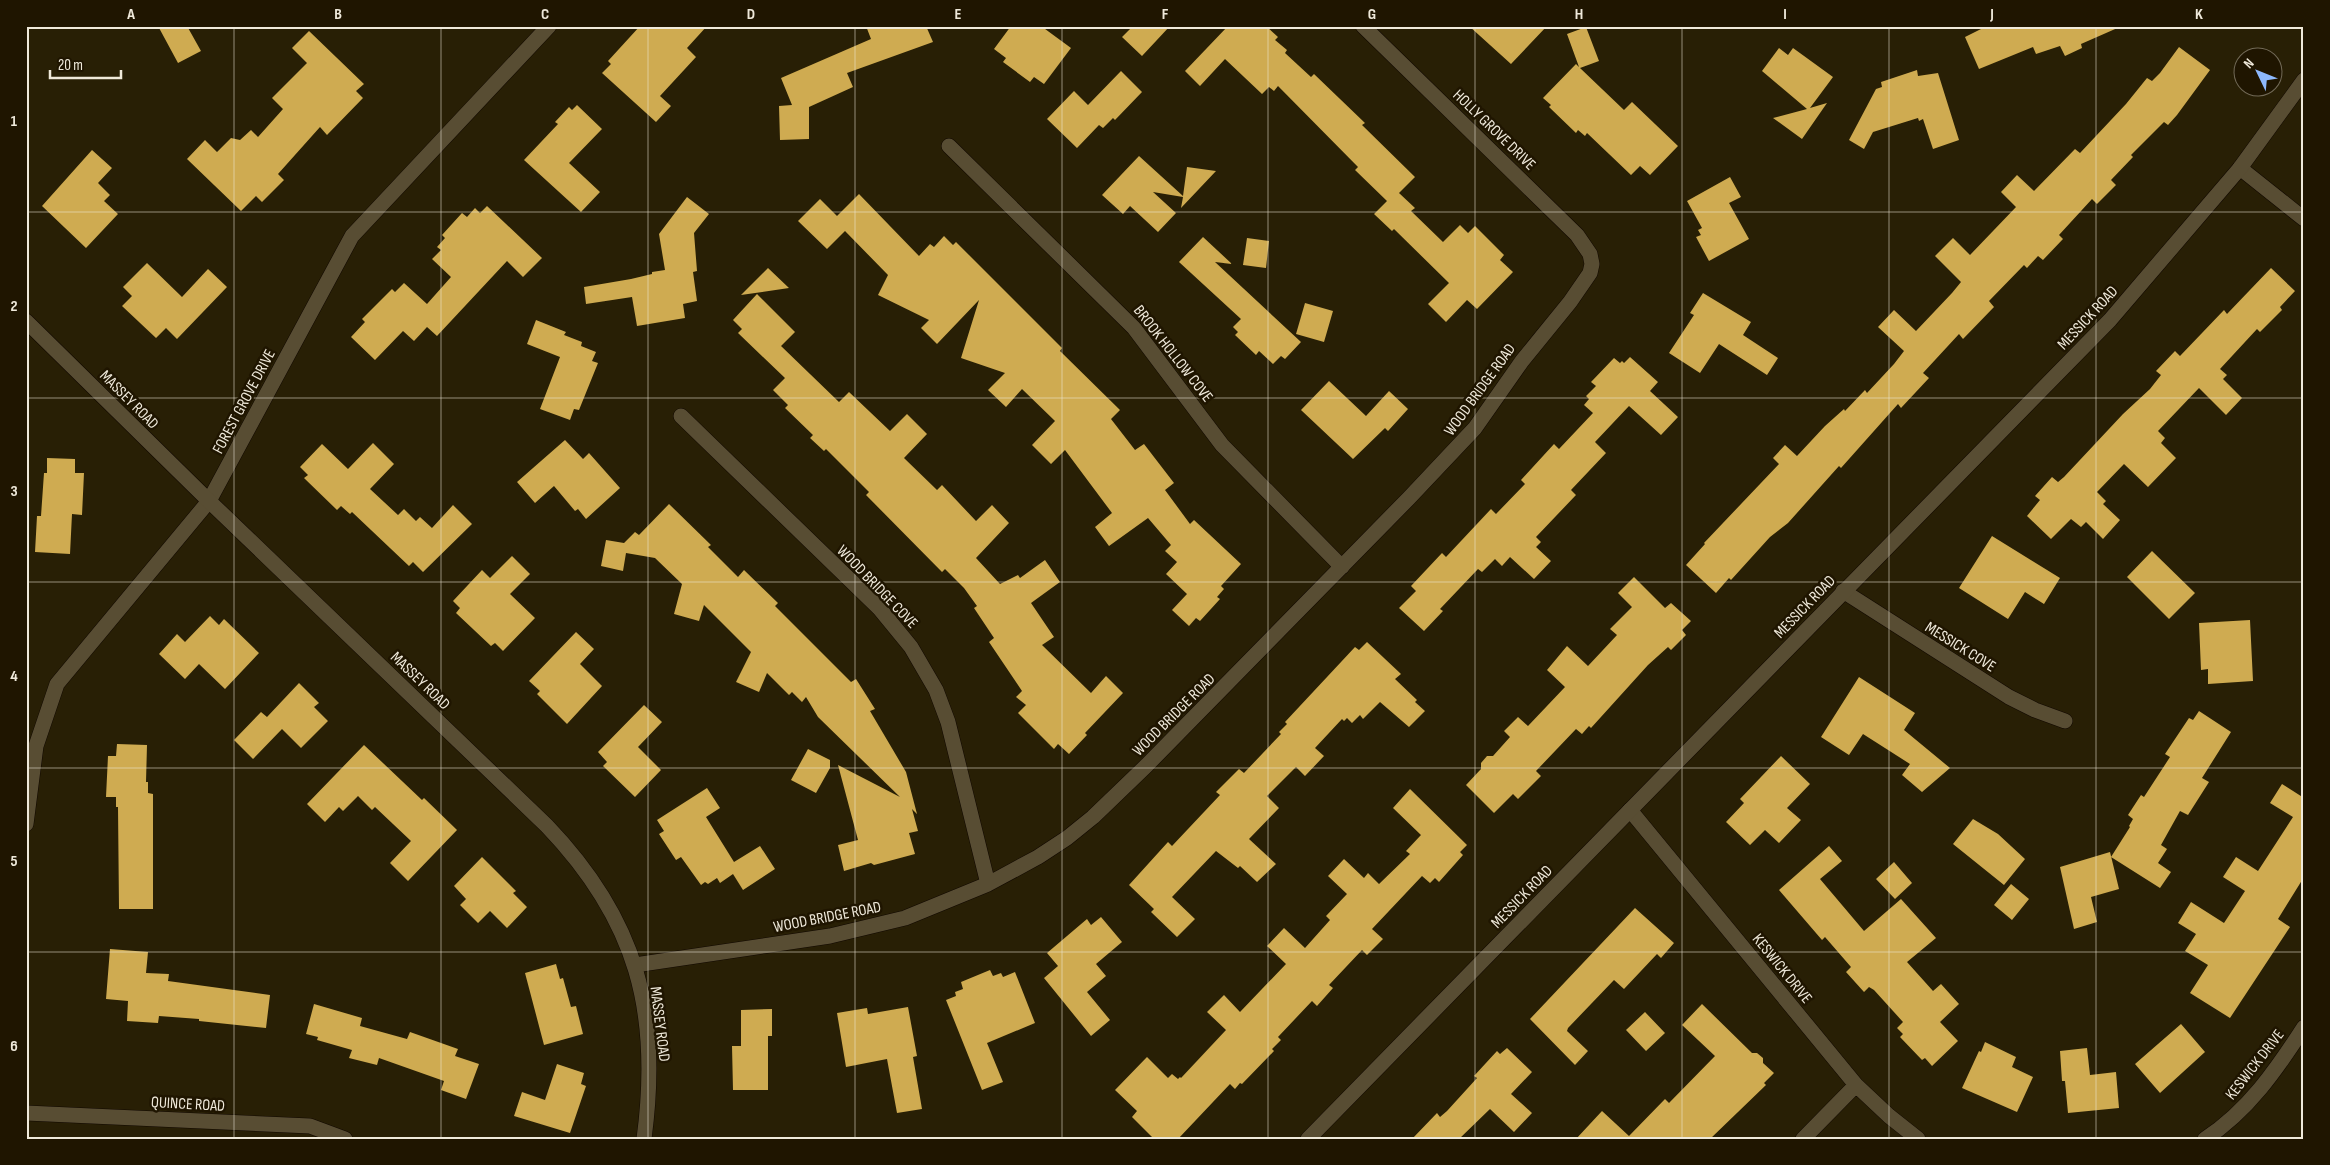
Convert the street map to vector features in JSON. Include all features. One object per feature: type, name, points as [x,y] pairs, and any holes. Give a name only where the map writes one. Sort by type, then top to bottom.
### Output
[{"type":"street","name":"FOREST GROVE DRIVE","points":[[26,824],[31,746],[57,684],[209,501],[352,236],[550,26]]},
{"type":"street","name":"HOLLY GROVE DRIVE","points":[[1363,26],[1577,235],[1590,254],[1592,264]]},
{"type":"street","name":"MESSICK ROAD","points":[[1308,1139],[2110,320],[2240,168],[2304,80]]},
{"type":"street","name":"BROOK HOLLOW COVE","points":[[950,146],[1134,328],[1228,452],[1342,567]]},
{"type":"street","points":[[2240,168],[2304,219]]},
{"type":"street","name":"WOOD BRIDGE ROAD","points":[[635,965],[830,936],[905,918],[988,884],[1038,857],[1093,817],[1147,765],[1342,567],[1475,428],[1538,339],[1584,283],[1592,264]]},
{"type":"street","name":"MASSEY ROAD","points":[[26,321],[566,846],[601,893],[620,924],[635,965],[644,1004],[650,1048],[649,1099],[644,1139]]},
{"type":"street","name":"WOOD BRIDGE COVE","points":[[681,416],[879,608],[911,647],[936,690],[948,722],[988,884]]},
{"type":"street","name":"MESSICK COVE","points":[[1843,591],[2009,697],[2034,710],[2065,721]]},
{"type":"street","name":"KESWICK DRIVE","points":[[1630,810],[1856,1084],[1889,1116],[1918,1139]]},
{"type":"street","name":"KESWICK DRIVE","points":[[2205,1139],[2237,1114],[2258,1092],[2304,1027]]},
{"type":"street","points":[[1803,1139],[1856,1084]]},
{"type":"street","name":"QUINCE ROAD","points":[[26,1113],[310,1126],[345,1139]]},
{"type":"building","points":[[158,26],[187,26],[201,51],[178,63]]},
{"type":"building","points":[[640,26],[707,26],[687,48],[696,57],[660,96],[671,106],[656,122],[602,73],[611,64],[608,61]]},
{"type":"building","points":[[866,26],[926,26],[933,42],[847,73],[853,87],[809,107],[809,139],[780,140],[779,106],[792,105],[781,78],[871,39]]},
{"type":"building","points":[[1011,26],[1041,26],[1071,48],[1044,84],[1034,77],[1030,82],[1003,62],[1006,58],[994,49]]},
{"type":"building","points":[[1133,26],[1170,26],[1142,56],[1122,37]]},
{"type":"building","points":[[1228,26],[1266,26],[1278,37],[1275,40],[1287,50],[1285,53],[1311,77],[1314,74],[1365,123],[1362,125],[1415,177],[1399,193],[1415,208],[1411,211],[1443,242],[1460,225],[1468,233],[1475,226],[1504,255],[1500,260],[1513,272],[1477,309],[1467,300],[1446,322],[1428,304],[1449,283],[1394,229],[1392,231],[1374,214],[1387,201],[1355,170],[1358,167],[1278,86],[1274,91],[1269,87],[1262,94],[1225,59],[1200,86],[1185,71]]},
{"type":"building","points":[[1469,26],[1547,26],[1511,64]]},
{"type":"building","points":[[1987,26],[2122,26],[2081,44],[2082,48],[2065,56],[2060,46],[2036,54],[2033,47],[1979,69],[1965,37]]},
{"type":"building","points":[[1586,27],[1599,61],[1580,68],[1624,110],[1632,102],[1678,146],[1650,175],[1640,166],[1631,175],[1587,133],[1585,136],[1578,130],[1576,133],[1549,107],[1551,105],[1543,98],[1576,64],[1579,67],[1567,34]]},
{"type":"building","points":[[309,31],[364,84],[356,91],[363,98],[327,135],[320,127],[278,174],[284,180],[262,202],[256,196],[241,211],[187,159],[205,140],[217,152],[231,138],[240,140],[251,130],[258,137],[283,109],[272,98],[307,63],[292,48]]},
{"type":"building","points":[[2179,47],[2210,70],[2177,115],[2168,125],[2164,122],[2131,155],[2133,157],[2111,180],[2116,185],[2097,204],[2092,199],[2059,235],[2063,239],[2043,260],[2038,256],[2027,268],[2024,265],[1989,301],[1994,307],[1963,339],[1959,334],[1923,373],[1929,378],[1901,408],[1898,404],[1841,468],[1839,466],[1788,523],[1770,537],[1731,580],[1729,578],[1716,593],[1686,565],[1704,543],[1779,464],[1773,458],[1785,445],[1797,456],[1825,426],[1844,409],[1845,411],[1865,390],[1867,393],[1894,364],[1904,351],[1878,327],[1894,310],[1916,331],[1961,282],[1935,256],[1953,238],[1970,255],[2016,207],[2001,192],[2017,175],[2034,191],[2075,149],[2080,153],[2126,104],[2147,78],[2152,81],[2160,73]]},
{"type":"building","points":[[1779,48],[1788,55],[1793,48],[1833,77],[1810,108],[1827,103],[1802,139],[1773,118],[1807,109],[1762,71]]},
{"type":"building","points":[[1917,70],[1918,76],[1938,73],[1959,140],[1933,149],[1923,119],[1919,121],[1918,118],[1873,132],[1864,149],[1849,140],[1876,89],[1882,87],[1881,82]]},
{"type":"building","points":[[1121,71],[1142,92],[1115,120],[1113,118],[1103,128],[1099,125],[1077,148],[1047,119],[1074,91],[1088,105]]},
{"type":"building","points":[[577,105],[602,129],[569,163],[600,192],[581,212],[524,160],[558,124],[555,122],[569,107],[572,110]]},
{"type":"building","points":[[92,150],[112,168],[98,183],[110,195],[104,201],[118,214],[86,248],[42,206]]},
{"type":"building","points":[[1139,156],[1183,196],[1187,167],[1216,171],[1181,208],[1183,197],[1153,192],[1176,213],[1158,232],[1130,206],[1123,214],[1102,195]]},
{"type":"building","points":[[1730,177],[1741,197],[1729,203],[1749,239],[1709,261],[1696,237],[1701,235],[1698,230],[1702,228],[1687,201]]},
{"type":"building","points":[[859,194],[919,256],[930,244],[934,247],[944,236],[953,245],[956,242],[1062,348],[1060,351],[1120,410],[1111,419],[1135,450],[1144,444],[1174,483],[1165,490],[1190,524],[1194,520],[1241,564],[1221,586],[1224,589],[1217,597],[1220,599],[1200,621],[1196,618],[1189,626],[1172,610],[1187,594],[1166,574],[1177,562],[1165,551],[1171,545],[1148,518],[1109,546],[1095,527],[1112,513],[1065,450],[1051,464],[1032,445],[1055,421],[1022,389],[1006,407],[988,390],[1005,373],[961,358],[979,300],[937,344],[921,328],[929,320],[878,295],[888,275],[845,231],[827,249],[798,221],[820,199],[837,216]]},
{"type":"building","points":[[687,197],[709,214],[694,233],[697,271],[693,272],[697,301],[683,304],[685,318],[637,326],[632,297],[586,304],[584,287],[631,279],[665,270],[659,234]]},
{"type":"building","points":[[487,206],[542,258],[523,277],[507,261],[437,336],[427,327],[414,341],[403,331],[375,360],[351,337],[365,322],[362,319],[392,289],[395,292],[404,283],[427,304],[451,277],[432,259],[441,250],[437,247],[445,238],[442,235],[462,213],[467,217],[475,208],[480,213]]},
{"type":"building","points":[[1203,237],[1232,264],[1215,262],[1301,342],[1285,359],[1281,356],[1273,364],[1259,351],[1256,355],[1235,335],[1238,332],[1233,327],[1241,319],[1179,262]]},
{"type":"building","points":[[1247,238],[1269,241],[1266,268],[1243,265]]},
{"type":"building","points":[[147,263],[182,297],[208,269],[227,287],[177,339],[166,328],[156,338],[122,306],[132,296],[123,287]]},
{"type":"building","points":[[768,268],[789,288],[741,295]]},
{"type":"building","points":[[2271,268],[2295,291],[2280,307],[2282,310],[2260,332],[2257,329],[2220,369],[2227,375],[2223,379],[2242,398],[2226,415],[2199,388],[2158,431],[2165,438],[2161,443],[2176,458],[2148,487],[2124,464],[2097,492],[2106,501],[2103,504],[2120,520],[2103,539],[2086,522],[2081,527],[2071,519],[2051,539],[2027,516],[2040,500],[2035,496],[2052,477],[2058,482],[2064,477],[2123,414],[2150,389],[2161,375],[2156,371],[2175,351],[2180,356],[2224,310],[2227,314]]},
{"type":"building","points":[[1703,293],[1751,322],[1743,335],[1778,358],[1767,375],[1719,344],[1700,373],[1669,353],[1694,315],[1690,313]]},
{"type":"building","points":[[757,294],[795,332],[781,346],[839,402],[849,392],[890,431],[907,414],[927,434],[904,458],[937,490],[942,485],[976,521],[992,505],[1009,523],[976,558],[1000,584],[1018,575],[1020,578],[1045,560],[1060,582],[1031,603],[1054,637],[1042,645],[1091,693],[1106,676],[1123,693],[1085,733],[1087,735],[1069,754],[1058,744],[1054,749],[1018,713],[1026,705],[1016,697],[1022,691],[989,642],[994,638],[974,608],[977,606],[964,588],[945,569],[942,572],[866,495],[869,492],[826,449],[824,451],[810,438],[813,435],[785,408],[788,405],[773,390],[785,378],[738,333],[742,329],[733,320]]},
{"type":"building","points":[[1305,303],[1333,311],[1324,342],[1296,334]]},
{"type":"building","points":[[536,320],[566,332],[564,335],[582,342],[581,346],[596,352],[592,361],[598,363],[579,410],[574,409],[570,420],[540,409],[560,357],[527,344]]},
{"type":"building","points":[[1630,357],[1658,382],[1650,391],[1678,417],[1661,435],[1629,406],[1595,442],[1606,453],[1571,490],[1576,495],[1536,537],[1541,542],[1536,547],[1551,561],[1534,579],[1510,557],[1502,566],[1495,559],[1482,572],[1478,569],[1440,609],[1443,611],[1424,631],[1399,608],[1416,591],[1411,586],[1442,553],[1446,557],[1491,509],[1496,514],[1525,484],[1521,480],[1554,444],[1559,449],[1593,413],[1584,405],[1589,399],[1586,396],[1596,386],[1591,382],[1614,358],[1620,363],[1622,361],[1624,363]]},
{"type":"building","points":[[1329,381],[1366,416],[1389,391],[1408,409],[1388,431],[1385,428],[1353,459],[1301,410]]},
{"type":"building","points":[[565,440],[583,459],[589,453],[620,488],[586,519],[578,509],[575,511],[554,486],[535,503],[517,482]]},
{"type":"building","points":[[373,443],[394,464],[370,489],[398,515],[404,509],[416,521],[420,517],[432,528],[453,505],[472,524],[423,572],[413,562],[409,566],[352,512],[350,514],[341,506],[337,510],[304,478],[308,475],[300,467],[322,444],[348,469]]},
{"type":"building","points":[[47,458],[75,459],[75,473],[84,473],[82,515],[72,514],[70,554],[35,552],[37,516],[41,516],[44,473],[47,473]]},
{"type":"building","points":[[669,504],[711,545],[708,547],[738,577],[744,570],[778,603],[775,606],[851,682],[856,679],[875,709],[870,711],[906,772],[917,814],[912,809],[918,831],[909,833],[915,854],[844,871],[838,845],[858,840],[838,765],[900,797],[818,717],[806,697],[802,702],[792,692],[789,695],[767,673],[759,692],[736,682],[751,652],[704,605],[699,621],[674,614],[682,584],[655,558],[626,553],[623,571],[601,566],[606,540],[624,543],[635,532],[639,535]]},
{"type":"building","points":[[1992,536],[2060,578],[2044,604],[2025,592],[2008,619],[1959,588]]},
{"type":"building","points":[[2152,551],[2195,593],[2169,619],[2127,577]]},
{"type":"building","points":[[512,556],[530,574],[510,594],[535,618],[503,651],[495,643],[491,646],[456,613],[460,608],[453,601],[482,570],[490,578]]},
{"type":"building","points":[[1634,577],[1665,608],[1671,603],[1691,621],[1682,630],[1686,635],[1671,650],[1668,647],[1648,665],[1591,728],[1589,726],[1582,734],[1576,729],[1536,771],[1541,776],[1518,799],[1513,794],[1494,813],[1466,785],[1481,769],[1481,763],[1487,756],[1493,756],[1510,737],[1504,731],[1518,717],[1528,726],[1565,687],[1547,670],[1567,646],[1588,666],[1617,635],[1610,629],[1632,607],[1618,593]]},
{"type":"building","points":[[210,616],[219,625],[224,619],[259,653],[225,689],[199,664],[185,679],[159,654],[177,634],[185,642]]},
{"type":"building","points":[[2250,620],[2253,681],[2208,684],[2208,669],[2201,670],[2199,623]]},
{"type":"building","points":[[576,632],[594,649],[580,664],[602,686],[567,724],[537,694],[540,691],[529,681]]},
{"type":"building","points":[[1367,642],[1401,674],[1395,679],[1417,700],[1415,702],[1425,711],[1409,727],[1380,702],[1363,719],[1360,715],[1352,723],[1347,718],[1344,721],[1342,719],[1315,748],[1324,756],[1305,776],[1296,767],[1267,796],[1279,808],[1249,839],[1276,864],[1257,882],[1240,866],[1238,868],[1216,851],[1172,897],[1195,919],[1177,937],[1151,912],[1154,909],[1129,885],[1168,842],[1172,846],[1220,795],[1216,792],[1239,769],[1244,773],[1281,734],[1279,732],[1287,724],[1285,722],[1355,647],[1359,650]]},
{"type":"building","points":[[1859,677],[1915,713],[1904,730],[1950,768],[1922,792],[1902,775],[1910,764],[1863,734],[1849,755],[1821,737]]},
{"type":"building","points":[[299,683],[319,703],[314,707],[328,721],[301,748],[282,729],[253,759],[234,740],[261,712],[267,717]]},
{"type":"building","points":[[644,705],[662,722],[638,747],[661,770],[635,797],[603,766],[607,762],[598,752]]},
{"type":"building","points":[[2199,711],[2231,732],[2202,778],[2209,782],[2188,815],[2180,811],[2161,845],[2167,849],[2158,863],[2171,872],[2160,888],[2111,857],[2130,827],[2133,819],[2128,815],[2141,795],[2144,797],[2170,757],[2165,754],[2189,718],[2193,720]]},
{"type":"building","points":[[117,744],[147,745],[146,782],[148,782],[148,793],[153,794],[153,909],[119,909],[118,807],[116,807],[116,797],[106,797],[108,756],[116,756]]},
{"type":"building","points":[[364,745],[457,830],[408,881],[390,863],[411,841],[375,807],[372,810],[358,796],[343,811],[339,807],[325,822],[307,804]]},
{"type":"building","points":[[808,749],[830,760],[830,768],[816,793],[791,780]]},
{"type":"building","points":[[1781,756],[1810,784],[1787,808],[1801,820],[1779,843],[1765,830],[1750,845],[1726,822],[1744,803],[1740,799]]},
{"type":"building","points":[[2282,784],[2304,798],[2304,877],[2278,919],[2290,927],[2230,1018],[2190,993],[2208,965],[2185,951],[2196,934],[2178,923],[2191,902],[2224,923],[2245,891],[2223,877],[2236,857],[2258,871],[2293,817],[2270,803]]},
{"type":"building","points":[[707,788],[720,808],[706,817],[734,862],[760,846],[775,869],[743,890],[733,874],[720,883],[717,878],[708,884],[705,882],[701,885],[681,857],[676,860],[659,834],[664,831],[657,820]]},
{"type":"building","points":[[1410,789],[1467,845],[1460,852],[1463,855],[1439,882],[1435,878],[1430,883],[1422,876],[1372,929],[1383,939],[1367,955],[1362,950],[1329,985],[1333,988],[1317,1006],[1312,1001],[1278,1037],[1281,1040],[1272,1049],[1274,1051],[1242,1084],[1240,1083],[1235,1089],[1230,1084],[1178,1139],[1154,1139],[1132,1117],[1137,1111],[1115,1090],[1147,1057],[1168,1078],[1172,1074],[1178,1079],[1181,1078],[1226,1030],[1207,1012],[1224,995],[1240,1012],[1286,964],[1267,946],[1284,928],[1305,948],[1330,920],[1326,916],[1347,894],[1328,876],[1344,859],[1364,878],[1368,873],[1379,884],[1410,854],[1406,851],[1421,835],[1393,808]]},
{"type":"building","points":[[1973,819],[1998,834],[2025,859],[2004,885],[1953,844]]},
{"type":"building","points":[[1829,846],[1842,861],[1820,879],[1864,931],[1901,899],[1936,938],[1907,962],[1933,991],[1941,984],[1959,1004],[1940,1022],[1958,1041],[1932,1066],[1925,1058],[1922,1060],[1900,1037],[1903,1034],[1897,1028],[1903,1022],[1874,990],[1869,987],[1864,992],[1846,972],[1851,967],[1825,937],[1822,940],[1779,890]]},
{"type":"building","points":[[2110,852],[2119,889],[2091,897],[2097,922],[2074,929],[2060,867]]},
{"type":"building","points":[[482,857],[516,891],[513,893],[527,907],[507,928],[490,911],[478,923],[460,905],[466,899],[454,886]]},
{"type":"building","points":[[1894,862],[1912,883],[1895,899],[1876,879]]},
{"type":"building","points":[[2011,884],[2029,899],[2012,920],[1994,905]]},
{"type":"building","points":[[1635,908],[1674,943],[1661,958],[1657,954],[1624,989],[1614,980],[1568,1028],[1567,1031],[1588,1051],[1575,1065],[1530,1019]]},
{"type":"building","points":[[1101,917],[1122,942],[1096,964],[1106,976],[1087,992],[1110,1020],[1091,1036],[1044,978],[1058,966],[1047,953],[1087,919],[1091,925]]},
{"type":"building","points":[[110,949],[148,952],[146,973],[169,974],[168,981],[270,995],[266,1028],[159,1016],[158,1023],[127,1021],[128,1001],[106,999]]},
{"type":"building","points":[[556,964],[560,979],[563,978],[571,1007],[576,1006],[583,1034],[544,1045],[525,973]]},
{"type":"building","points":[[990,970],[993,976],[1001,973],[1003,977],[1015,972],[1035,1023],[987,1043],[1003,1082],[982,1090],[946,1000],[956,996],[955,992],[963,989],[961,982]]},
{"type":"building","points":[[314,1004],[362,1018],[360,1026],[407,1039],[410,1032],[458,1049],[455,1056],[479,1064],[466,1099],[441,1090],[444,1081],[379,1058],[377,1065],[349,1058],[352,1050],[317,1040],[318,1037],[306,1034]]},
{"type":"building","points":[[1702,1004],[1752,1053],[1757,1053],[1763,1058],[1763,1063],[1774,1073],[1764,1083],[1766,1085],[1710,1139],[1576,1139],[1602,1111],[1629,1136],[1665,1099],[1669,1103],[1715,1056],[1682,1025]]},
{"type":"building","points":[[908,1007],[917,1056],[913,1057],[922,1109],[897,1113],[887,1059],[846,1067],[837,1013],[867,1008],[868,1014]]},
{"type":"building","points":[[772,1009],[772,1036],[768,1036],[768,1090],[733,1090],[732,1046],[741,1046],[741,1010]]},
{"type":"building","points":[[1645,1012],[1665,1033],[1646,1051],[1626,1030]]},
{"type":"building","points":[[2181,1024],[2205,1052],[2160,1093],[2135,1064]]},
{"type":"building","points":[[1985,1042],[2016,1057],[2012,1067],[2033,1077],[2017,1112],[1962,1088]]},
{"type":"building","points":[[1507,1048],[1532,1072],[1511,1094],[1532,1113],[1514,1132],[1490,1109],[1459,1139],[1412,1139],[1437,1113],[1440,1117],[1447,1111],[1477,1078],[1474,1076],[1497,1051],[1500,1054]]},
{"type":"building","points":[[2087,1048],[2090,1075],[2116,1072],[2119,1108],[2068,1113],[2065,1081],[2062,1081],[2060,1051]]},
{"type":"building","points":[[557,1064],[584,1073],[581,1084],[586,1086],[570,1133],[514,1116],[522,1092],[545,1100]]}]
